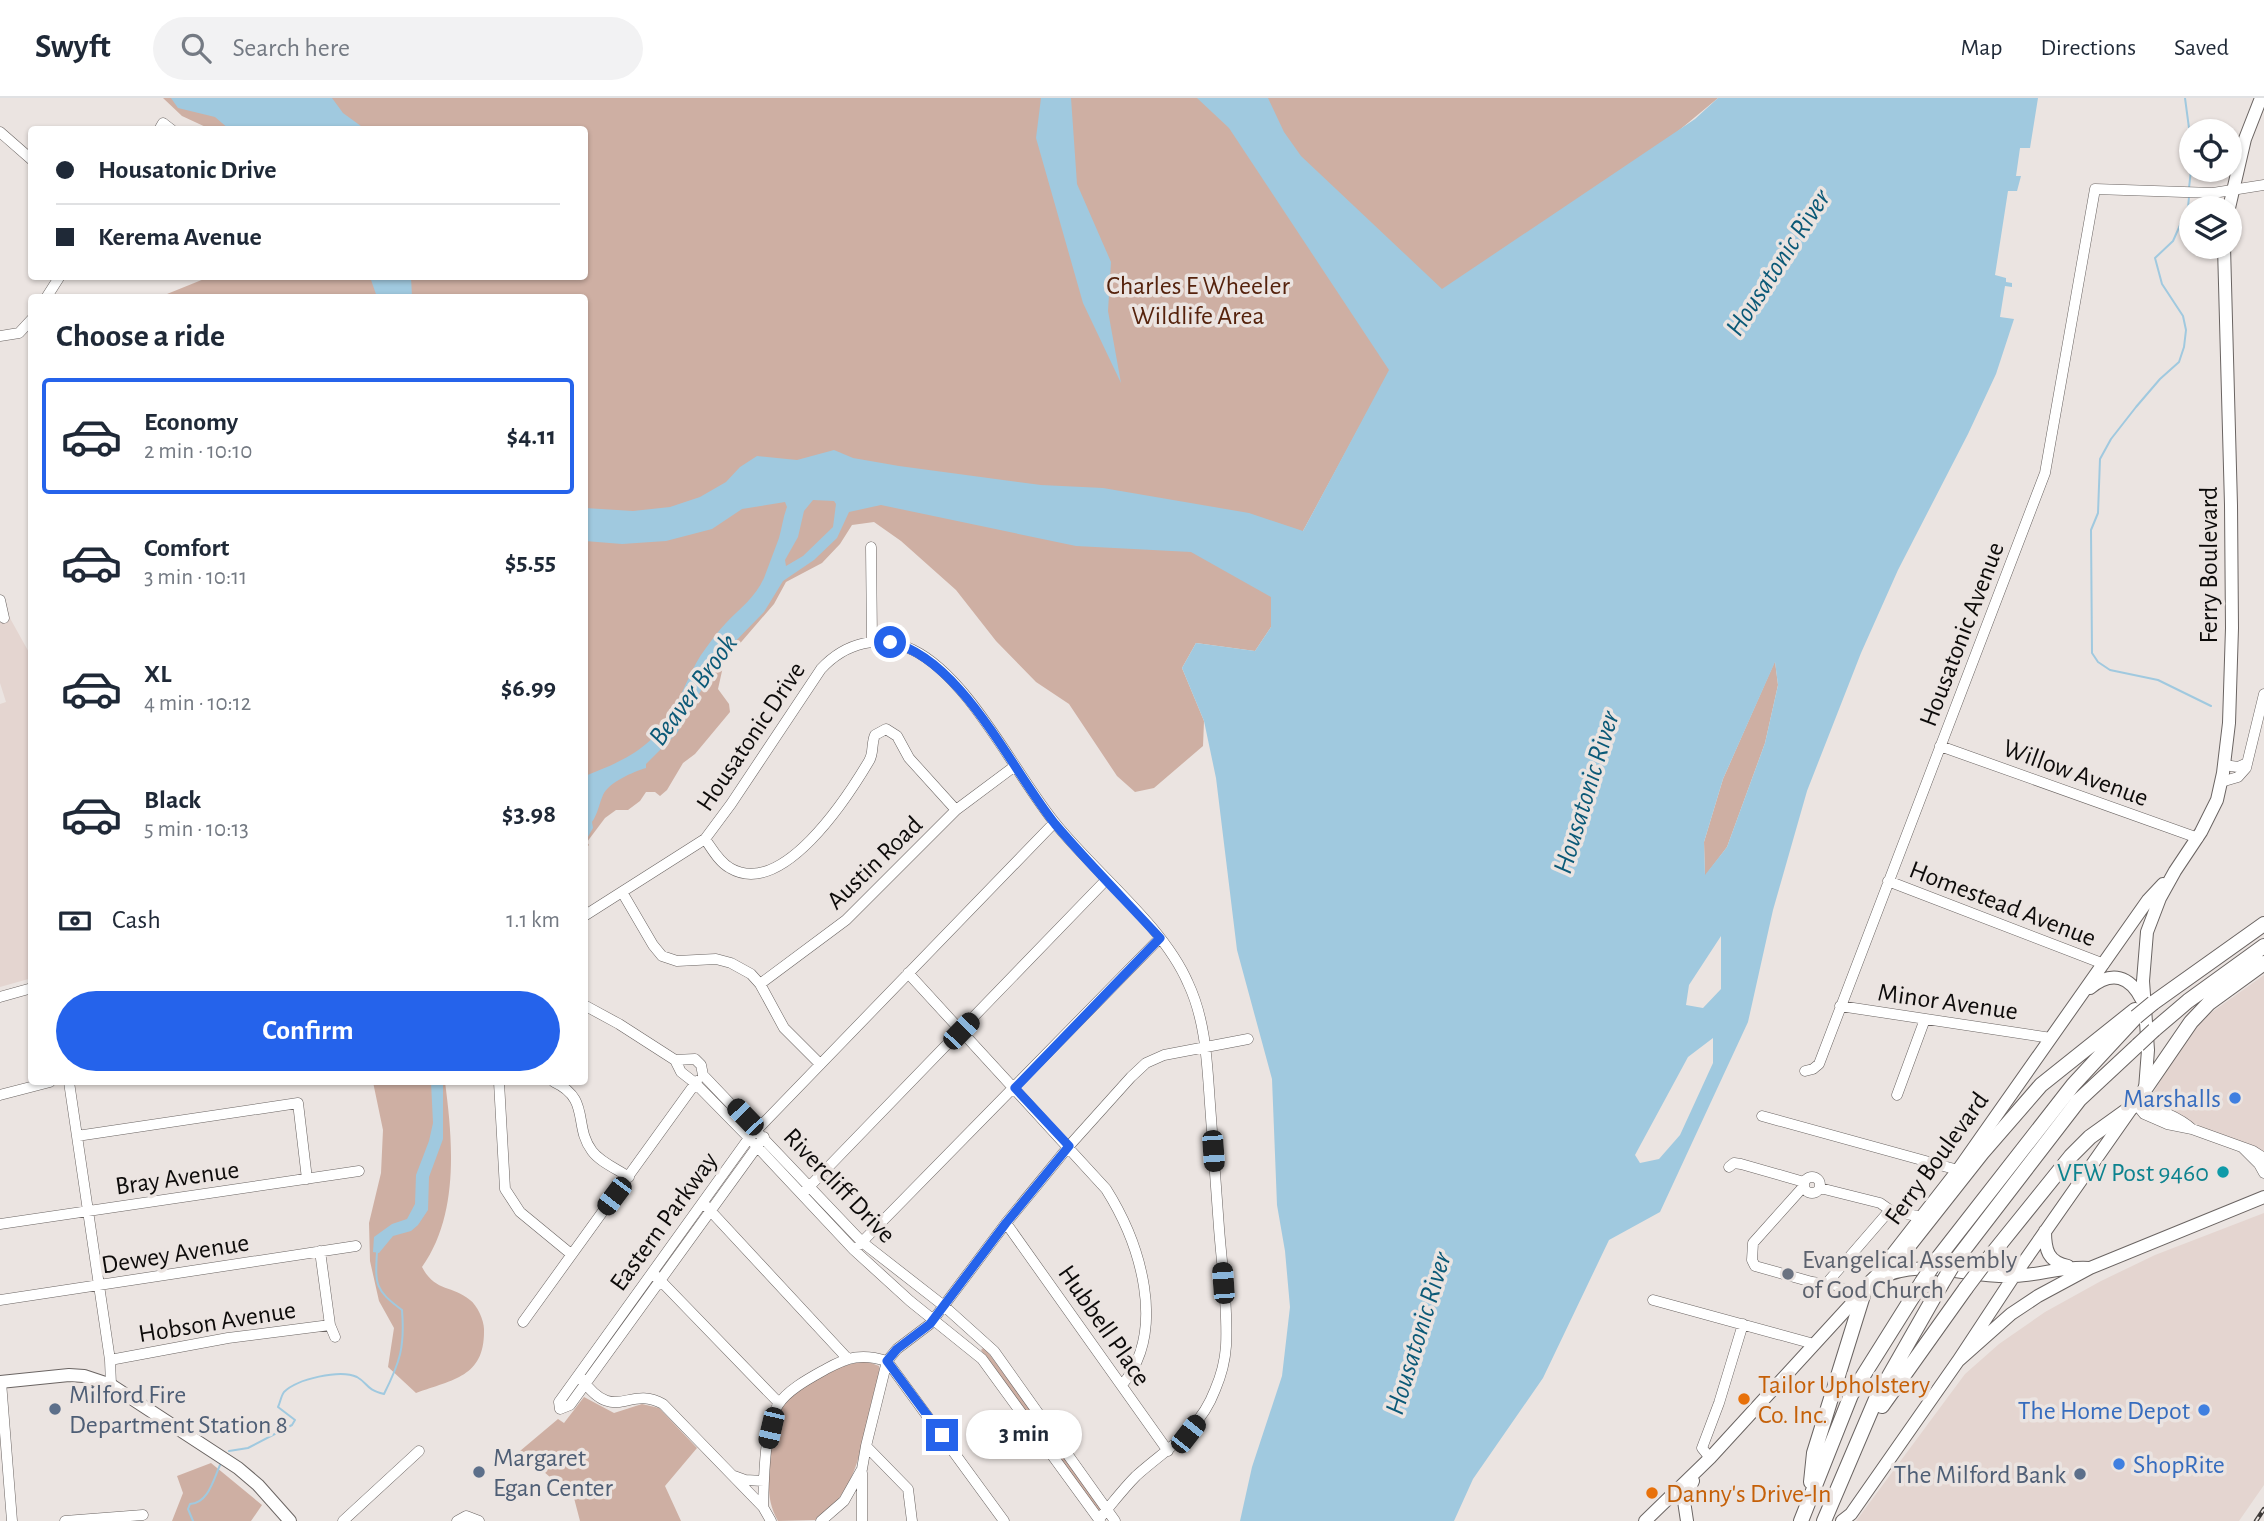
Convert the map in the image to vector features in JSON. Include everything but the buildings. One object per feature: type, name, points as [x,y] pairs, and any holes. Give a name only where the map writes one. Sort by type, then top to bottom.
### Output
[{"type":"highway","points":[[1808,1504],[1814,1453],[1865,1289],[1911,1243],[1982,1153],[2041,1085],[2144,1006],[2264,924]]},
{"type":"highway","points":[[1824,1521],[1876,1399],[1941,1285],[1956,1261],[2078,1100],[2188,1001],[2264,946]]},
{"type":"highway","points":[[2146,1089],[2191,1021],[2209,1003],[2264,963]]},
{"type":"highway","points":[[1801,1521],[1851,1395],[1938,1258],[2073,1086],[2144,1006]]},
{"type":"highway","points":[[1857,1441],[1966,1288],[2071,1156],[2090,1138],[2136,1104]]},
{"type":"main road","points":[[2231,196],[2245,139],[2261,98]]},
{"type":"main road","name":"Ferry Boulevard","points":[[2146,1089],[2148,1049],[2144,1006],[2144,947],[2147,932],[2160,898],[2198,838],[2217,800],[2229,723],[2232,587],[2224,259]]},
{"type":"main road","name":"Ferry Boulevard","points":[[1645,1521],[1710,1458],[1865,1289],[1958,1170],[2148,900],[2175,871]]},
{"type":"main road","name":"Ferry Boulevard","points":[[2080,996],[2097,982],[2117,978],[2130,983],[2144,1006]]},
{"type":"main road","points":[[1848,1519],[2045,1231],[2146,1089]]},
{"type":"main road","points":[[1958,1361],[2011,1314],[2038,1296],[2090,1268],[2264,1196]]},
{"type":"main road","points":[[2045,1231],[2045,1248],[2058,1264],[2090,1268]]},
{"type":"main road","points":[[1865,1289],[1898,1270],[1917,1267],[1982,1269],[2014,1276],[2072,1267]]},
{"type":"main road","points":[[1967,1345],[1970,1331],[1997,1292],[1994,1283],[1982,1269]]},
{"type":"main road","points":[[0,1382],[69,1375],[84,1376],[111,1385],[238,1468],[258,1485],[290,1521]]},
{"type":"main road","points":[[1687,1521],[1683,1508],[1684,1497],[1700,1468]]},
{"type":"street","points":[[2261,98],[2264,105]]},
{"type":"street","points":[[0,132],[28,156]]},
{"type":"street","points":[[2232,191],[2264,185]]},
{"type":"street","name":"Housatonic Avenue","points":[[1805,1071],[1819,1064],[2045,473],[2095,189],[2170,193],[2232,191]]},
{"type":"street","points":[[0,336],[19,333],[28,323]]},
{"type":"street","points":[[872,547],[872,641],[905,646],[920,653],[961,690],[1054,823],[1160,938],[1188,981],[1197,1005],[1205,1047],[1226,1348],[1220,1376],[1210,1402],[1188,1434],[1136,1477],[1099,1520]]},
{"type":"street","points":[[0,600],[5,618]]},
{"type":"street","name":"Housatonic Drive","points":[[588,913],[705,839],[821,669],[845,650],[872,641]]},
{"type":"street","points":[[2221,782],[2242,774],[2264,694]]},
{"type":"street","points":[[705,839],[725,864],[738,872],[761,873],[784,863],[794,856],[840,807],[870,761],[875,735],[884,730],[897,736],[909,758],[956,810]]},
{"type":"street","name":"Willow Avenue","points":[[1940,746],[2198,838]]},
{"type":"street","points":[[2224,765],[2238,767],[2247,763]]},
{"type":"street","name":"Austin Road","points":[[760,984],[846,920],[956,810],[1014,766]]},
{"type":"street","name":"Eastern Parkway","points":[[734,1476],[663,1404],[643,1397],[611,1403],[601,1399],[582,1379],[753,1142],[820,1063],[1054,823]]},
{"type":"street","points":[[802,1194],[1106,880]]},
{"type":"street","name":"Homestead Avenue","points":[[1888,881],[2104,964]]},
{"type":"street","points":[[622,892],[662,956],[677,961],[707,958],[731,962],[751,974],[760,984],[784,1028],[820,1063]]},
{"type":"street","points":[[854,1250],[1160,938]]},
{"type":"street","points":[[908,973],[1069,1146],[1106,1189],[1128,1227],[1140,1268],[1145,1301],[1145,1332],[1137,1361],[1122,1385]]},
{"type":"street","points":[[0,997],[28,989]]},
{"type":"street","name":"Minor Avenue","points":[[1840,1006],[2051,1038]]},
{"type":"street","name":"Rivercliff Drive","points":[[588,1007],[675,1060],[681,1072],[753,1142],[854,1250],[933,1320],[974,1351],[1099,1520]]},
{"type":"street","points":[[1897,1095],[1925,1019]]},
{"type":"street","points":[[862,1521],[862,1469],[887,1361],[897,1349],[933,1320],[1006,1223],[1069,1146],[1146,1063],[1164,1055],[1248,1039]]},
{"type":"street","name":"Rivercliff Drive","points":[[675,1060],[695,1059],[701,1065],[703,1075],[862,1242],[944,1306],[994,1351],[1115,1521]]},
{"type":"street","points":[[523,1322],[703,1075]]},
{"type":"street","points":[[0,1095],[38,1085]]},
{"type":"street","points":[[69,1085],[110,1360],[111,1385]]},
{"type":"street","points":[[499,1085],[505,1189],[520,1212],[571,1254]]},
{"type":"street","points":[[559,1085],[576,1099],[586,1139],[592,1151],[629,1177]]},
{"type":"street","points":[[77,1136],[298,1103],[307,1179]]},
{"type":"street","points":[[2136,1104],[2140,1111],[2156,1119],[2253,1151],[2264,1158]]},
{"type":"street","points":[[1762,1116],[1958,1170]]},
{"type":"street","points":[[2243,1148],[2264,1173]]},
{"type":"street","points":[[1729,1167],[1734,1163],[1741,1164],[1804,1184]]},
{"type":"street","name":"Bray Avenue","points":[[0,1224],[359,1171]]},
{"type":"street","points":[[1804,1184],[1753,1243],[1752,1260],[1755,1266],[1826,1284],[1836,1284],[1850,1293],[1865,1289]]},
{"type":"street","points":[[1804,1184],[1806,1191],[1811,1193],[1820,1188],[1880,1203],[1890,1210],[1921,1217]]},
{"type":"street","points":[[706,1206],[847,1358]]},
{"type":"street","points":[[1826,1284],[1890,1210]]},
{"type":"street","name":"Hubbell Place","points":[[1006,1223],[1168,1451]]},
{"type":"street","name":"Dewey Avenue","points":[[0,1300],[356,1246]]},
{"type":"street","points":[[320,1251],[330,1325],[335,1337]]},
{"type":"street","points":[[656,1276],[779,1403]]},
{"type":"street","points":[[1653,1300],[1814,1344]]},
{"type":"street","points":[[1710,1458],[1702,1448],[1743,1324]]},
{"type":"street","name":"Hobson Avenue","points":[[110,1360],[228,1338],[330,1325]]},
{"type":"street","points":[[974,1351],[984,1342]]},
{"type":"street","points":[[763,1507],[767,1443],[774,1412],[779,1403],[811,1377],[847,1358],[874,1357],[887,1361],[1004,1521]]},
{"type":"street","points":[[0,1382],[12,1521]]},
{"type":"street","points":[[866,1446],[908,1489],[912,1505],[911,1520]]},
{"type":"street","points":[[343,1521],[419,1451]]},
{"type":"street","points":[[821,1521],[844,1501],[862,1469]]},
{"type":"street","points":[[734,1476],[745,1480],[764,1481]]},
{"type":"street","points":[[734,1476],[763,1507],[771,1521]]},
{"type":"street","points":[[65,1521],[143,1515]]},
{"type":"street","points":[[457,1521],[474,1518]]},
{"type":"shaded area","points":[[6,611],[28,651],[28,979],[0,987],[0,704],[6,702],[0,683],[0,615]]},
{"type":"shaded area","points":[[2264,975],[2264,1154],[2147,1103],[2180,1048],[2205,1017]]},
{"type":"shaded area","points":[[2264,1213],[2264,1485],[2239,1521],[1856,1521],[1965,1374],[1999,1344],[2045,1312],[2101,1281],[2155,1255]]},
{"type":"green space","name":"Charles E Wheeler Wildlife Area","points":[[163,98],[1718,98],[1390,370],[1303,531],[1271,597],[1271,627],[1255,651],[1196,643],[1182,668],[1204,721],[1203,746],[1154,788],[1135,792],[1117,776],[1069,704],[1036,682],[996,641],[956,590],[901,541],[874,522],[852,525],[840,544],[822,563],[786,582],[774,604],[724,662],[718,689],[729,704],[730,712],[695,754],[683,763],[667,790],[660,796],[655,792],[646,792],[640,801],[628,810],[616,810],[605,818],[588,841],[588,294],[167,294],[202,280],[588,280],[588,126],[204,126],[182,116]]},
{"type":"green space","points":[[1775,661],[1778,685],[1765,743],[1727,847],[1705,876],[1704,842],[1723,779]]},
{"type":"green space","points":[[374,1085],[445,1085],[451,1153],[448,1201],[434,1247],[422,1267],[432,1281],[473,1302],[484,1325],[483,1345],[473,1367],[465,1374],[416,1393],[388,1367],[394,1328],[379,1301],[370,1261],[369,1223],[381,1173],[383,1130]]},
{"type":"green space","points":[[984,1347],[1102,1507],[1101,1510],[1096,1510],[981,1350]]},
{"type":"green space","points":[[866,1361],[879,1366],[880,1371],[858,1459],[847,1486],[839,1499],[815,1520],[778,1521],[770,1500],[769,1478],[772,1435],[781,1409],[808,1383],[831,1371]]},
{"type":"green space","points":[[584,1397],[614,1413],[642,1404],[659,1408],[697,1448],[665,1486],[681,1521],[580,1521],[574,1498],[520,1451],[558,1419],[564,1423]]},
{"type":"green space","points":[[211,1463],[262,1505],[251,1521],[172,1521],[183,1493],[177,1476]]},
{"type":"water","points":[[171,98],[332,98],[343,113],[361,126],[226,126],[215,117],[178,108]]},
{"type":"water","points":[[1041,98],[1071,98],[1077,184],[1111,262],[1108,311],[1121,383],[1083,303],[1036,138]]},
{"type":"water","name":"Housatonic River","points":[[1197,98],[1268,98],[1284,132],[1301,156],[1442,289],[1695,119],[1718,98],[2038,98],[2030,148],[2020,148],[2016,176],[2021,176],[2017,191],[2008,191],[1995,275],[2012,283],[2012,287],[2005,286],[2000,317],[2014,319],[1996,374],[1898,570],[1861,653],[1807,791],[1773,910],[1748,1022],[1660,1212],[1609,1240],[1543,1378],[1473,1479],[1454,1521],[1240,1521],[1252,1467],[1282,1376],[1290,1307],[1285,1251],[1277,1205],[1272,1079],[1237,950],[1216,778],[1204,721],[1182,668],[1196,643],[1255,651],[1271,627],[1271,597],[1191,552],[1076,546],[881,505],[849,512],[837,538],[814,560],[783,581],[764,612],[720,657],[677,733],[646,764],[646,768],[622,778],[606,790],[588,837],[588,775],[635,752],[656,735],[665,723],[701,655],[720,629],[752,597],[764,578],[787,507],[785,502],[742,509],[712,529],[666,541],[622,544],[588,541],[588,508],[633,511],[670,507],[700,497],[726,482],[740,467],[757,456],[797,460],[834,450],[853,458],[899,466],[1041,485],[1103,488],[1249,513],[1303,531],[1389,370],[1229,128]],"holes":[[[813,500],[834,501],[836,504],[833,527],[803,556],[786,566],[785,560],[798,537],[804,511]],[[1775,662],[1778,685],[1765,743],[1727,847],[1705,875],[1704,842],[1723,779]],[[1721,936],[1721,989],[1703,1008],[1686,1005],[1689,985]],[[1713,1038],[1713,1063],[1680,1135],[1659,1159],[1640,1163],[1635,1155],[1688,1057]]]},
{"type":"water","points":[[371,280],[411,280],[412,294],[376,294]]},
{"type":"water","points":[[431,1085],[443,1085],[443,1139],[429,1177],[428,1210],[411,1231],[393,1236],[379,1253],[373,1252],[374,1237],[392,1224],[407,1219],[415,1204],[416,1175],[433,1123]]},
{"type":"waterway","points":[[2185,98],[2188,119]]},
{"type":"waterway","points":[[2189,188],[2190,182]]},
{"type":"waterway","points":[[2179,227],[2173,241],[2155,258],[2162,284],[2183,316],[2186,330],[2179,362],[2136,407],[2111,439],[2100,459],[2098,513],[2091,530],[2092,653],[2098,662],[2110,670],[2158,680],[2211,706]]},
{"type":"waterway","name":"Beaver Brook","points":[[229,1451],[248,1448],[292,1425],[295,1420],[278,1407],[281,1397],[290,1387],[308,1379],[350,1375],[384,1394],[400,1354],[403,1323],[402,1310],[386,1297],[379,1286],[376,1272],[377,1252]]},
{"type":"waterway","name":"Beaver Brook","points":[[193,1521],[188,1509],[190,1504],[206,1495],[220,1465]]},
{"type":"railway","points":[[2256,1521],[2264,1509]]},
{"type":"place","name":"Marshalls","points":[[2235,1098]]},
{"type":"place","name":"VFW Post 9460","points":[[2223,1172]]},
{"type":"place","name":"Evangelical Assembly of God Church","points":[[1788,1274]]},
{"type":"place","name":"Tailor Upholstery Co. Inc.","points":[[1744,1399]]},
{"type":"place","name":"Milford Fire Department Station 8","points":[[55,1409]]},
{"type":"place","name":"The Home Depot","points":[[2204,1410]]},
{"type":"place","name":"ShopRite","points":[[2119,1464]]},
{"type":"place","name":"Margaret Egan Center","points":[[479,1472]]},
{"type":"place","name":"The Milford Bank","points":[[2080,1474]]},
{"type":"place","name":"Danny's Drive-In","points":[[1652,1493]]},
{"type":"route","points":[[890,642],[920,653],[947,674],[1054,823],[1160,938],[1015,1088],[1069,1146],[1006,1223],[930,1324],[897,1349],[887,1361],[942,1435]]}]
